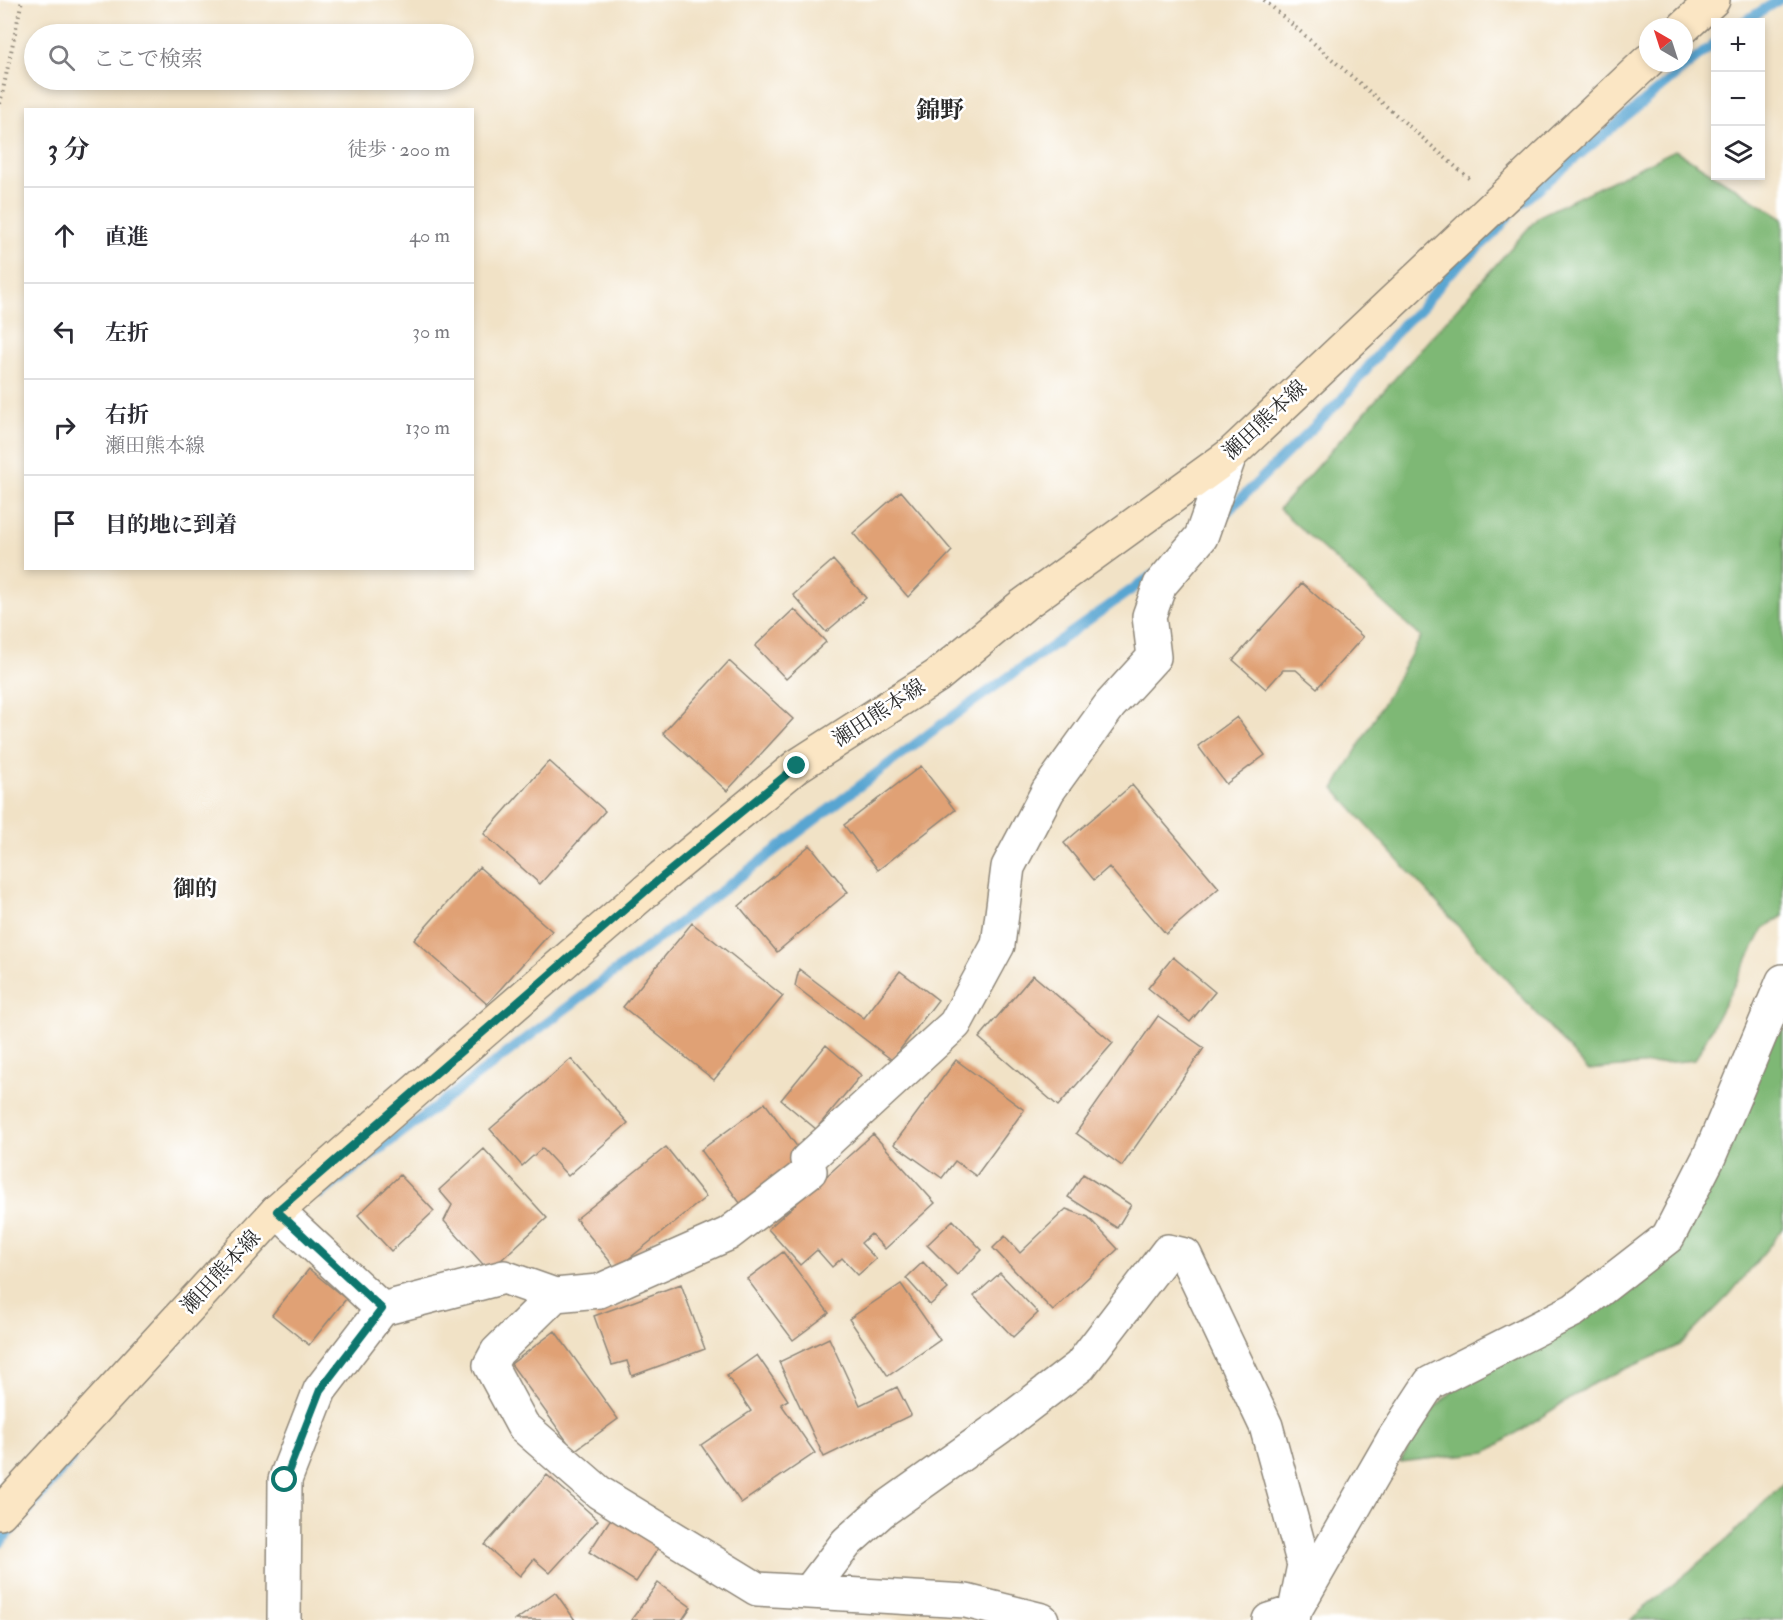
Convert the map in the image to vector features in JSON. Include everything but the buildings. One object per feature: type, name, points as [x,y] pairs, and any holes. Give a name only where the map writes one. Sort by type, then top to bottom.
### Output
[{"type":"main road","points":[[1693,19],[1713,0]]},
{"type":"main road","name":"瀬田熊本線","points":[[0,1513],[277,1211],[662,877],[797,766],[937,676],[1023,605],[1230,455],[1639,69]]},
{"type":"street","points":[[284,1620],[285,1480],[320,1390],[382,1309],[504,1277],[555,1295],[599,1291],[728,1234],[810,1171],[807,1160],[955,1024],[998,945],[1008,867],[1048,791],[1110,705],[1154,657],[1149,616],[1160,585],[1201,537],[1230,455]]},
{"type":"street","points":[[1285,1617],[1430,1383],[1574,1310],[1668,1237],[1709,1157],[1783,981]]},
{"type":"street","points":[[277,1211],[382,1309]]},
{"type":"street","points":[[809,1592],[847,1542],[882,1511],[1000,1427],[1080,1366],[1168,1251],[1185,1255],[1266,1426],[1304,1565],[1285,1617]]},
{"type":"street","points":[[555,1295],[497,1352],[490,1365],[523,1426],[600,1493],[757,1589],[966,1601],[1042,1620]]},
{"type":"path","points":[[0,104],[22,0]]},
{"type":"path","points":[[1264,0],[1474,183]]},
{"type":"green space","points":[[1675,150],[1711,173],[1711,180],[1723,180],[1783,218],[1783,916],[1764,928],[1695,1060],[1588,1070],[1334,789],[1421,637],[1279,509],[1539,216]]},
{"type":"green space","points":[[1783,1017],[1783,1229],[1730,1294],[1680,1345],[1594,1383],[1487,1452],[1400,1462],[1428,1415],[1472,1372],[1644,1266]]},
{"type":"green space","points":[[1783,1483],[1783,1620],[1630,1620],[1727,1540]]},
{"type":"waterway","points":[[1750,18],[1779,0]]},
{"type":"waterway","points":[[1218,521],[1341,400],[1403,324],[1418,312],[1448,275],[1495,233],[1514,209],[1711,46]]},
{"type":"waterway","points":[[321,1194],[935,729],[1155,573]]},
{"type":"waterway","points":[[0,1543],[72,1458]]},
{"type":"district","name":"錦野","points":[[940,110]]},
{"type":"district","name":"御的","points":[[195,889]]},
{"type":"route","points":[[285,1480],[320,1390],[382,1309],[277,1211],[662,877],[797,766]]}]
